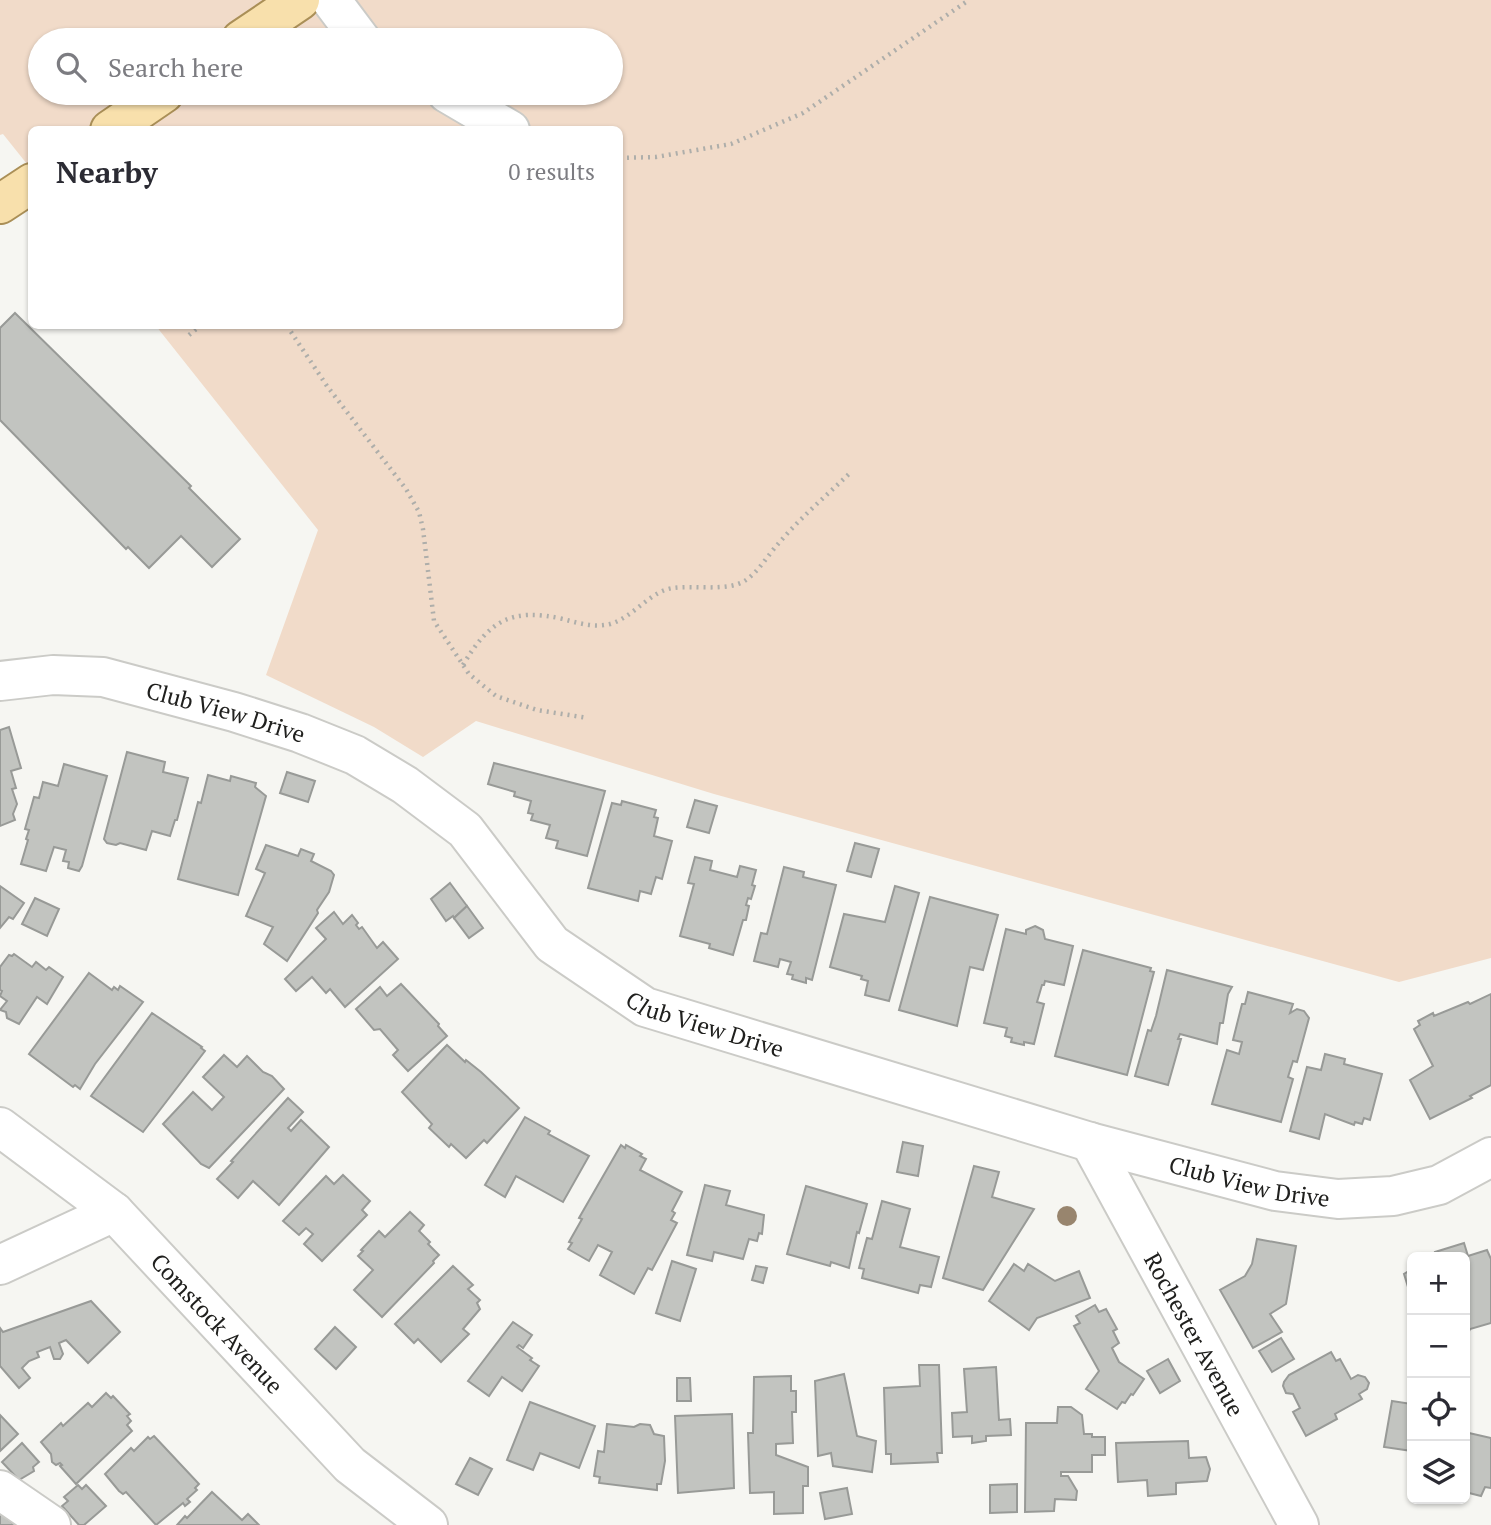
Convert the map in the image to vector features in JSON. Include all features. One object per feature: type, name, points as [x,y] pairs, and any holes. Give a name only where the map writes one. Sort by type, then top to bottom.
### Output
[{"type":"main road","points":[[259,28],[300,0]]},
{"type":"main road","points":[[116,126],[146,105]]},
{"type":"main road","points":[[0,204],[28,186]]},
{"type":"street","points":[[331,0],[352,28]]},
{"type":"street","points":[[467,105],[503,126]]},
{"type":"street","name":"Club View Drive","points":[[0,681],[54,675],[103,677],[234,712],[300,733],[355,755],[405,785],[465,830],[552,944],[645,1007],[1090,1142],[1275,1191],[1338,1199],[1393,1196],[1439,1185],[1491,1157]]},
{"type":"street","name":"Comstock Avenue","points":[[0,1127],[114,1212],[350,1465],[428,1525]]},
{"type":"street","name":"Rochester Avenue","points":[[1090,1142],[1298,1525]]},
{"type":"street","points":[[0,1265],[114,1212]]},
{"type":"street","points":[[0,1490],[51,1525]]},
{"type":"path","points":[[623,158],[656,157],[731,144],[803,113],[969,0]]},
{"type":"path","points":[[189,335],[196,329]]},
{"type":"path","points":[[289,329],[327,386],[406,489],[419,512],[434,621],[469,674],[496,696],[537,710],[588,718]]},
{"type":"path","points":[[463,665],[478,642],[499,621],[538,614],[586,625],[605,625],[623,620],[652,597],[671,588],[723,586],[745,581],[809,511],[850,474]]},
{"type":"shaded area","points":[[0,0],[1491,0],[1491,958],[1399,982],[714,794],[476,721],[423,757],[374,727],[266,675],[318,530],[158,329],[623,329],[623,126],[28,126],[28,165],[3,134],[0,135]]},
{"type":"building","points":[[15,313],[28,329],[31,329],[191,486],[189,488],[240,539],[212,567],[181,536],[149,568],[128,547],[126,549],[0,420],[0,328]]},
{"type":"building","points":[[9,727],[21,768],[11,771],[16,788],[12,789],[17,804],[13,814],[15,820],[0,826],[0,730]]},
{"type":"building","points":[[127,752],[165,762],[163,772],[188,778],[170,836],[152,831],[146,850],[120,843],[107,843],[104,839]]},
{"type":"building","points":[[494,763],[605,791],[587,856],[556,848],[558,841],[546,838],[550,825],[531,820],[533,814],[528,813],[531,801],[514,796],[515,792],[488,784]]},
{"type":"building","points":[[64,764],[107,776],[82,866],[79,871],[68,868],[69,862],[63,861],[66,850],[54,847],[46,871],[21,864],[28,840],[29,830],[25,829],[34,797],[39,798],[43,782],[58,786]]},
{"type":"building","points":[[287,772],[315,781],[308,802],[280,793]]},
{"type":"building","points":[[208,775],[230,781],[231,776],[256,783],[255,787],[266,796],[238,895],[178,879],[198,802],[201,803]]},
{"type":"building","points":[[695,800],[717,806],[709,833],[687,827]]},
{"type":"building","points":[[622,801],[656,810],[654,817],[658,818],[654,836],[672,841],[662,879],[656,877],[651,894],[640,891],[638,901],[588,888],[612,803],[621,805]]},
{"type":"building","points":[[855,843],[879,849],[871,877],[847,871]]},
{"type":"building","points":[[266,845],[298,856],[301,849],[314,854],[311,861],[334,875],[318,913],[287,961],[264,944],[273,927],[246,916],[265,873],[256,869]]},
{"type":"building","points":[[695,857],[712,861],[710,870],[737,877],[740,866],[756,870],[752,885],[755,886],[746,905],[749,906],[746,920],[743,920],[733,955],[709,948],[710,944],[680,936],[694,884],[688,883]]},
{"type":"building","points":[[784,867],[804,872],[803,877],[836,885],[812,980],[806,978],[806,983],[792,979],[793,975],[787,974],[791,962],[780,959],[778,967],[754,961],[761,933],[767,934]]},
{"type":"building","points":[[450,883],[467,906],[454,918],[453,916],[446,921],[431,899]]},
{"type":"building","points":[[0,886],[24,903],[13,919],[9,917],[0,928]]},
{"type":"building","points":[[895,886],[919,893],[889,1001],[865,995],[868,981],[861,979],[862,976],[830,967],[844,914],[885,922]]},
{"type":"building","points":[[930,897],[998,915],[983,970],[970,967],[957,1026],[899,1010]]},
{"type":"building","points":[[35,898],[59,909],[47,936],[22,924]]},
{"type":"building","points":[[467,906],[483,928],[469,938],[454,918]]},
{"type":"building","points":[[334,912],[343,924],[352,915],[359,929],[362,927],[377,948],[383,942],[398,959],[345,1007],[330,989],[326,993],[312,977],[296,991],[285,979],[326,939],[316,928]]},
{"type":"building","points":[[1035,926],[1043,930],[1045,939],[1073,946],[1064,985],[1045,981],[1042,985],[1037,1002],[1044,1004],[1034,1044],[1024,1042],[1024,1045],[1011,1042],[1012,1038],[1005,1036],[1007,1028],[984,1023],[1006,929],[1026,934],[1026,930]]},
{"type":"building","points":[[1083,950],[1151,968],[1150,971],[1154,972],[1127,1075],[1055,1056]]},
{"type":"building","points":[[14,954],[32,967],[36,962],[46,970],[49,967],[63,977],[47,1004],[37,997],[19,1024],[7,1018],[6,1012],[0,1010],[7,1001],[0,996],[0,967],[9,955]]},
{"type":"building","points":[[1167,970],[1232,987],[1228,994],[1223,1023],[1220,1023],[1217,1044],[1180,1034],[1178,1039],[1181,1039],[1168,1085],[1135,1076],[1148,1030],[1151,1031],[1156,1016]]},
{"type":"building","points":[[89,973],[112,990],[114,987],[118,990],[120,986],[143,1002],[95,1064],[80,1089],[75,1085],[73,1087],[29,1054]]},
{"type":"building","points":[[401,984],[447,1036],[408,1071],[393,1055],[398,1050],[380,1029],[374,1030],[356,1009],[380,987],[387,996]]},
{"type":"building","points":[[1248,992],[1293,1004],[1290,1013],[1297,1009],[1304,1011],[1309,1018],[1297,1062],[1293,1061],[1288,1077],[1293,1079],[1281,1122],[1212,1104],[1227,1050],[1239,1054],[1242,1042],[1233,1040],[1242,1004],[1245,1004]]},
{"type":"building","points":[[1491,994],[1491,1085],[1470,1096],[1472,1098],[1430,1119],[1410,1080],[1433,1066],[1414,1029],[1420,1025],[1418,1021],[1433,1013],[1434,1016]]},
{"type":"building","points":[[152,1013],[205,1051],[143,1132],[91,1096]]},
{"type":"building","points":[[447,1045],[519,1108],[487,1143],[484,1140],[466,1158],[451,1144],[449,1147],[429,1128],[432,1124],[402,1092]]},
{"type":"building","points":[[1325,1054],[1345,1059],[1344,1064],[1382,1074],[1370,1120],[1364,1118],[1362,1124],[1355,1122],[1354,1125],[1325,1114],[1319,1139],[1290,1131],[1307,1067],[1321,1070]]},
{"type":"building","points":[[224,1055],[237,1067],[247,1056],[284,1089],[209,1168],[201,1164],[163,1124],[193,1092],[212,1110],[224,1097],[203,1077]]},
{"type":"building","points":[[288,1098],[303,1112],[288,1128],[291,1131],[301,1120],[329,1147],[279,1205],[253,1181],[238,1198],[217,1179]]},
{"type":"building","points":[[525,1117],[550,1131],[548,1134],[589,1156],[563,1202],[516,1176],[505,1197],[485,1185]]},
{"type":"building","points":[[903,1142],[923,1146],[918,1176],[897,1172]]},
{"type":"building","points":[[621,1145],[625,1148],[626,1145],[646,1159],[640,1170],[682,1192],[672,1211],[675,1213],[671,1220],[677,1223],[652,1270],[648,1268],[634,1294],[600,1275],[612,1252],[598,1245],[589,1261],[568,1249],[582,1219],[579,1218]]},
{"type":"building","points":[[974,1166],[999,1172],[992,1197],[1034,1209],[983,1290],[943,1278]]},
{"type":"building","points":[[343,1175],[370,1201],[362,1210],[367,1215],[322,1261],[304,1244],[313,1234],[306,1228],[299,1235],[283,1221],[326,1176],[334,1184]]},
{"type":"building","points":[[705,1185],[730,1191],[726,1205],[764,1215],[762,1234],[759,1233],[757,1241],[749,1239],[743,1259],[714,1252],[712,1261],[687,1255]]},
{"type":"building","points":[[806,1186],[867,1204],[849,1268],[831,1262],[830,1266],[787,1254]]},
{"type":"building","points":[[882,1201],[910,1209],[900,1247],[939,1257],[931,1287],[920,1285],[918,1293],[862,1278],[864,1269],[859,1268],[867,1238],[872,1239]]},
{"type":"building","points":[[410,1212],[424,1225],[419,1231],[439,1255],[382,1317],[354,1290],[373,1270],[358,1256],[379,1231],[385,1237]]},
{"type":"building","points":[[1257,1239],[1296,1246],[1286,1304],[1270,1314],[1282,1332],[1253,1348],[1220,1290],[1245,1276],[1252,1264]]},
{"type":"building","points":[[1464,1243],[1467,1252],[1435,1252]]},
{"type":"building","points":[[1487,1250],[1491,1259],[1491,1323],[1470,1329],[1470,1255]]},
{"type":"building","points":[[672,1261],[696,1269],[680,1321],[656,1313]]},
{"type":"building","points":[[1014,1264],[1024,1271],[1028,1264],[1055,1281],[1079,1271],[1090,1298],[1037,1318],[1029,1330],[989,1301]]},
{"type":"building","points":[[453,1266],[473,1285],[468,1289],[480,1300],[477,1303],[480,1309],[463,1329],[469,1334],[441,1362],[418,1339],[414,1343],[395,1324]]},
{"type":"building","points":[[756,1266],[767,1268],[763,1283],[752,1280]]},
{"type":"building","points":[[91,1301],[120,1332],[88,1363],[66,1340],[59,1343],[63,1354],[60,1359],[54,1359],[50,1347],[37,1352],[39,1357],[22,1368],[30,1378],[19,1388],[0,1366],[0,1328],[3,1332]]},
{"type":"building","points":[[1095,1305],[1099,1312],[1106,1309],[1117,1329],[1113,1331],[1119,1343],[1112,1348],[1119,1362],[1144,1379],[1133,1395],[1117,1409],[1086,1389],[1099,1371],[1074,1326],[1080,1323],[1076,1316]]},
{"type":"building","points":[[513,1322],[532,1335],[523,1348],[519,1345],[517,1347],[539,1366],[522,1391],[502,1377],[489,1396],[468,1381]]},
{"type":"building","points":[[335,1327],[356,1347],[336,1369],[315,1349]]},
{"type":"building","points":[[1281,1338],[1294,1359],[1272,1372],[1259,1351]]},
{"type":"building","points":[[1331,1352],[1336,1361],[1340,1359],[1351,1379],[1358,1375],[1365,1377],[1369,1383],[1367,1389],[1359,1394],[1362,1399],[1335,1414],[1337,1419],[1306,1436],[1293,1412],[1300,1408],[1293,1394],[1286,1393],[1284,1382],[1289,1375]]},
{"type":"building","points":[[1168,1359],[1180,1381],[1160,1393],[1147,1371]]},
{"type":"building","points":[[919,1365],[939,1365],[942,1453],[937,1453],[938,1462],[891,1464],[891,1454],[886,1454],[884,1388],[920,1386]]},
{"type":"building","points":[[996,1367],[999,1420],[1010,1419],[1011,1435],[986,1436],[986,1441],[972,1443],[972,1436],[953,1437],[952,1413],[967,1412],[964,1369]]},
{"type":"building","points":[[844,1374],[857,1436],[876,1441],[872,1472],[833,1466],[831,1453],[818,1456],[815,1381]]},
{"type":"building","points":[[791,1376],[791,1391],[796,1391],[796,1412],[792,1412],[793,1443],[776,1444],[776,1455],[808,1467],[808,1486],[803,1486],[803,1513],[774,1514],[774,1492],[750,1493],[748,1433],[753,1433],[754,1377]]},
{"type":"building","points":[[677,1378],[690,1378],[691,1401],[677,1401]]},
{"type":"building","points":[[106,1393],[111,1398],[113,1396],[130,1414],[127,1416],[131,1421],[127,1425],[132,1431],[76,1484],[60,1463],[56,1465],[52,1462],[51,1454],[41,1442],[61,1423],[63,1426],[88,1403],[92,1407]]},
{"type":"building","points":[[1392,1401],[1407,1403],[1407,1450],[1384,1447]]},
{"type":"building","points":[[530,1402],[595,1426],[579,1468],[540,1453],[533,1470],[507,1460]]},
{"type":"building","points":[[1058,1407],[1071,1407],[1082,1415],[1084,1434],[1105,1437],[1105,1455],[1092,1455],[1092,1472],[1061,1472],[1061,1476],[1068,1476],[1077,1491],[1076,1500],[1055,1499],[1054,1511],[1025,1512],[1026,1423],[1057,1423]]},
{"type":"building","points":[[732,1414],[734,1488],[678,1493],[675,1416]]},
{"type":"building","points":[[0,1415],[18,1434],[0,1451]]},
{"type":"building","points":[[607,1424],[634,1427],[640,1424],[650,1425],[654,1434],[664,1436],[665,1461],[661,1484],[657,1484],[657,1490],[599,1483],[600,1477],[594,1476],[598,1451],[604,1452]]},
{"type":"building","points":[[1470,1433],[1491,1438],[1491,1488],[1485,1487],[1481,1496],[1470,1493]]},
{"type":"building","points":[[154,1436],[199,1484],[195,1488],[197,1490],[187,1499],[190,1502],[185,1506],[183,1503],[156,1525],[126,1492],[123,1494],[119,1491],[105,1474],[131,1448],[134,1451],[148,1437],[150,1439]]},
{"type":"building","points":[[1188,1441],[1189,1458],[1206,1457],[1210,1469],[1207,1481],[1176,1483],[1176,1494],[1148,1496],[1147,1480],[1118,1482],[1116,1443]]},
{"type":"building","points":[[22,1443],[39,1462],[33,1467],[34,1471],[19,1480],[2,1462]]},
{"type":"building","points":[[470,1458],[492,1469],[478,1495],[456,1484]]},
{"type":"building","points":[[1017,1484],[1017,1512],[990,1513],[990,1485]]},
{"type":"building","points":[[78,1485],[82,1489],[86,1485],[106,1506],[84,1525],[79,1525],[62,1506],[68,1501],[64,1497]]},
{"type":"building","points":[[847,1488],[852,1514],[825,1519],[820,1493]]},
{"type":"building","points":[[212,1492],[242,1520],[248,1514],[259,1525],[177,1525]]},
{"type":"building","points":[[0,1513],[15,1525],[0,1525]]}]
